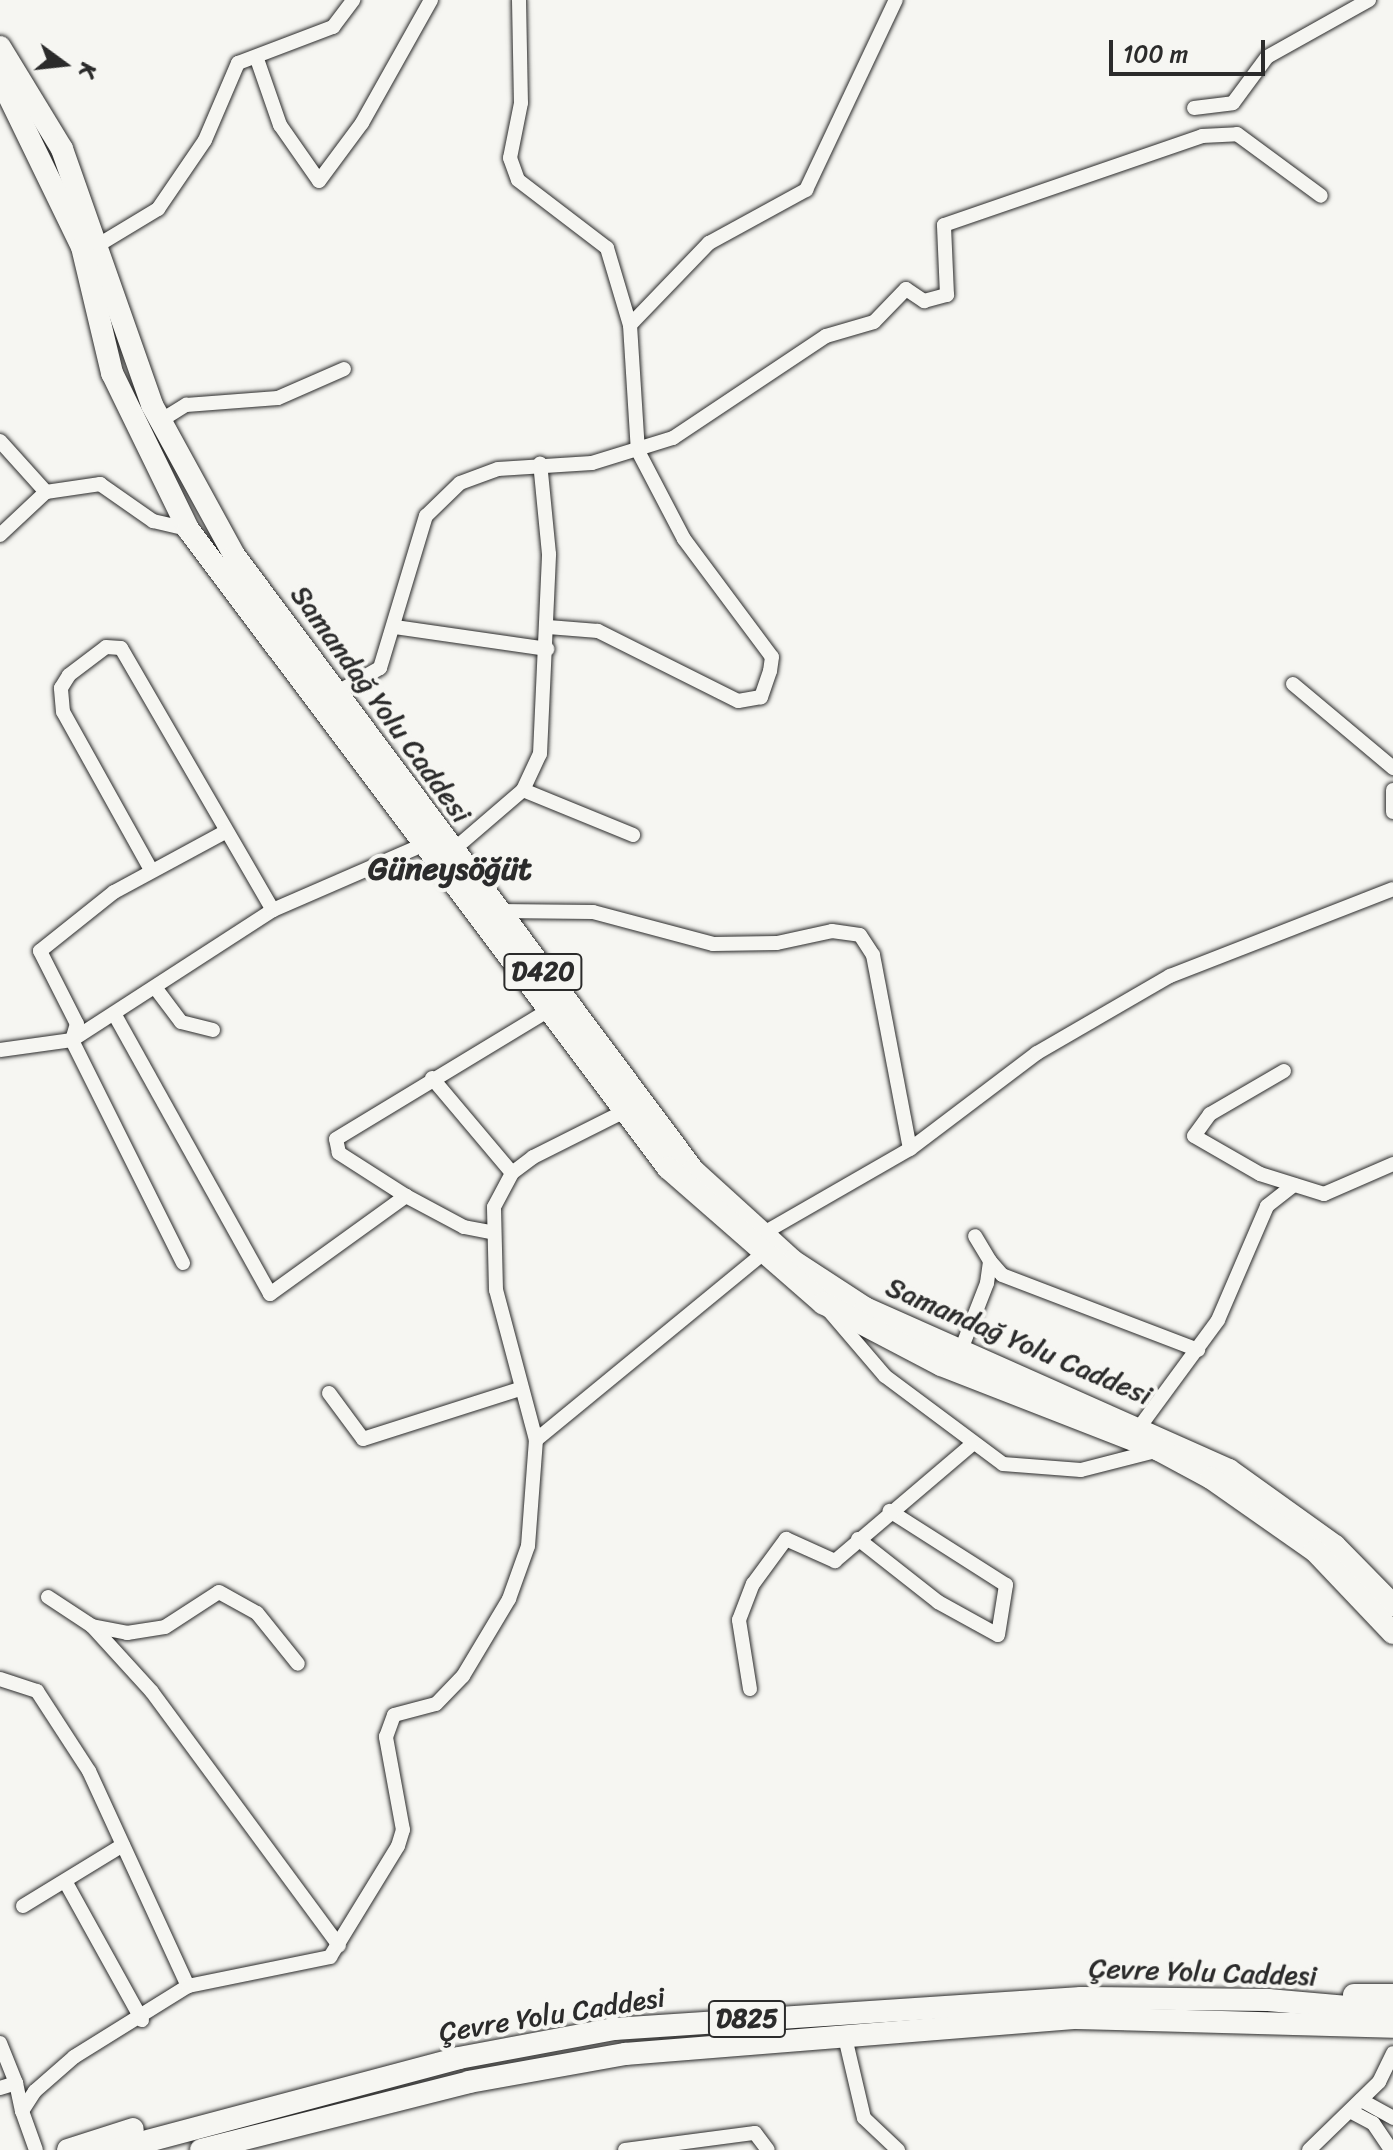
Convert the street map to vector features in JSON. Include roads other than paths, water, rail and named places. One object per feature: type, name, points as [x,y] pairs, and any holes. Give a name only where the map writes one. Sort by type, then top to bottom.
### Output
[{"type":"highway","name":"Samandağ Yolu Caddesi","points":[[0,47],[62,149],[160,421],[234,555],[667,1140],[762,1244],[823,1303],[941,1365],[1159,1450],[1315,1551],[1393,1633]]},
{"type":"highway","name":"Samandağ Yolu Caddesi","points":[[0,78],[82,247],[112,373],[188,529],[427,843],[668,1168],[762,1244],[865,1308],[959,1355],[1141,1425],[1284,1505],[1393,1605]]},
{"type":"highway","points":[[1267,2010],[1393,1995]]},
{"type":"highway","name":"Çevre Yolu Caddesi","points":[[114,2150],[411,2069],[614,2029],[1081,1998],[1267,2010],[1393,2027]]},
{"type":"highway","points":[[1267,2010],[1393,2041]]},
{"type":"highway","name":"Çevre Yolu Caddesi","points":[[201,2150],[364,2108],[625,2054],[844,2033],[1077,2018],[1267,2010],[1393,2011]]},
{"type":"highway","points":[[68,2150],[277,2089],[411,2069]]},
{"type":"highway","points":[[254,2150],[364,2108]]},
{"type":"street","points":[[95,247],[158,209],[205,140],[233,68],[333,27],[353,0]]},
{"type":"street","points":[[257,59],[280,125],[319,181],[362,123],[431,0]]},
{"type":"street","points":[[519,0],[521,103],[510,158],[518,180],[607,248],[630,325],[638,451],[684,539],[772,657],[761,697],[738,701],[598,631],[548,627]]},
{"type":"street","points":[[630,325],[709,243],[806,190],[896,0]]},
{"type":"street","points":[[1194,108],[1233,103],[1267,57],[1369,0]]},
{"type":"street","points":[[334,694],[380,668],[395,627],[426,516],[460,483],[540,463],[592,463],[673,438],[826,336],[874,322],[906,289],[924,301],[947,295],[944,225],[1202,136],[1237,134],[1321,196]]},
{"type":"street","points":[[160,421],[186,405],[278,398],[344,369]]},
{"type":"street","points":[[0,441],[46,492]]},
{"type":"street","points":[[452,851],[523,790],[540,754],[548,627],[540,463]]},
{"type":"street","points":[[0,535],[46,492],[100,484],[153,521],[188,529]]},
{"type":"street","points":[[395,627],[547,649]]},
{"type":"street","points":[[150,868],[63,712],[61,688],[69,675],[106,647],[121,648],[273,910]]},
{"type":"street","points":[[1293,684],[1393,768]]},
{"type":"street","points":[[523,790],[633,835]]},
{"type":"street","points":[[1393,790],[1393,812]]},
{"type":"street","points":[[183,1263],[72,1040],[77,1024],[40,951],[150,868],[225,832]]},
{"type":"street","points":[[0,1050],[72,1040],[116,1017],[273,910],[427,843]]},
{"type":"street","points":[[536,1440],[762,1244],[910,1149],[1037,1053],[1170,976],[1393,889]]},
{"type":"street","points":[[498,911],[593,912],[713,944],[777,943],[832,931],[860,935],[873,955],[910,1149]]},
{"type":"street","points":[[157,990],[181,1022],[213,1030]]},
{"type":"street","points":[[490,1232],[464,1227],[406,1196],[339,1153],[336,1139],[432,1078],[549,1010]]},
{"type":"street","points":[[116,1017],[270,1294],[406,1196]]},
{"type":"street","points":[[1284,1071],[1210,1114],[1194,1136],[1294,1185],[1324,1194],[1393,1164]]},
{"type":"street","points":[[432,1078],[512,1173]]},
{"type":"street","points":[[22,2111],[74,2057],[142,2020],[188,1986],[317,1963],[339,1946],[403,1830],[386,1737],[394,1715],[436,1704],[463,1676],[524,1563],[536,1440],[517,1390],[490,1232],[512,1173],[625,1111]]},
{"type":"street","points":[[1141,1425],[1198,1350],[1267,1206],[1294,1185]]},
{"type":"street","points":[[975,1236],[1002,1275],[1198,1350]]},
{"type":"street","points":[[959,1355],[990,1261]]},
{"type":"street","points":[[823,1303],[860,1353],[970,1446],[1032,1472],[1134,1461],[1159,1450]]},
{"type":"street","points":[[329,1393],[363,1439],[517,1390]]},
{"type":"street","points":[[750,1689],[739,1632],[753,1584],[786,1539],[835,1561],[970,1446]]},
{"type":"street","points":[[858,1539],[938,1602],[998,1635],[1006,1585],[890,1511]]},
{"type":"street","points":[[92,1626],[127,1633],[165,1627],[219,1592],[257,1613],[298,1664]]},
{"type":"street","points":[[48,1597],[92,1626],[197,1747],[339,1946]]},
{"type":"street","points":[[0,1679],[37,1691],[89,1771],[188,1986]]},
{"type":"street","points":[[23,1906],[123,1845]]},
{"type":"street","points":[[65,1881],[142,2020]]},
{"type":"street","points":[[844,2033],[864,2118],[898,2150]]},
{"type":"street","points":[[0,2043],[16,2083],[36,2150]]},
{"type":"street","points":[[1309,2150],[1361,2100],[1393,2053]]},
{"type":"street","points":[[0,2088],[16,2083]]},
{"type":"street","points":[[1361,2100],[1393,2118]]},
{"type":"street","points":[[1350,2111],[1373,2123],[1391,2150]]},
{"type":"street","points":[[625,2150],[755,2133],[768,2150]]},
{"type":"district","name":"Güneysöğüt","points":[[450,869]]}]
